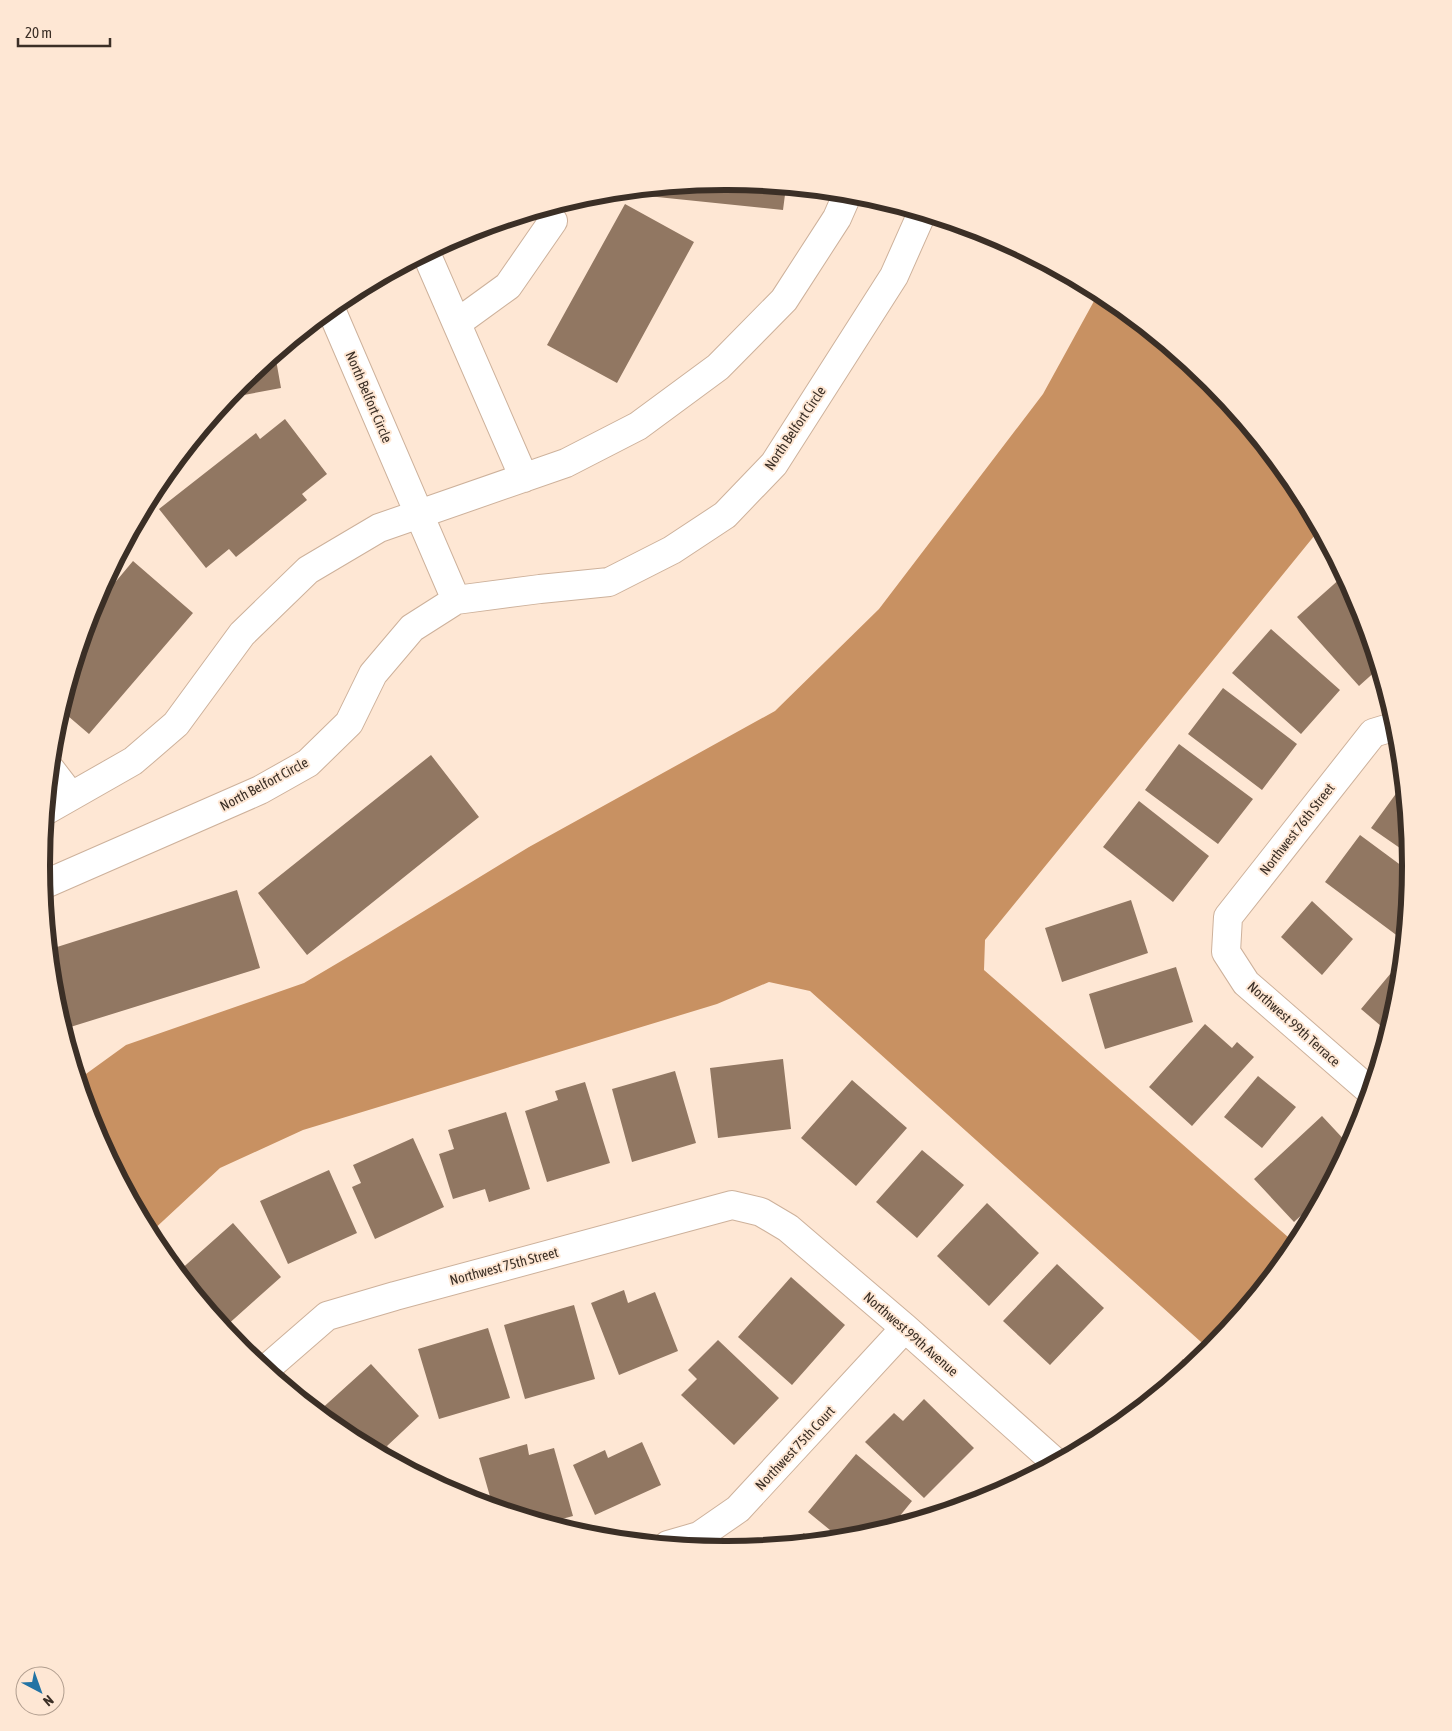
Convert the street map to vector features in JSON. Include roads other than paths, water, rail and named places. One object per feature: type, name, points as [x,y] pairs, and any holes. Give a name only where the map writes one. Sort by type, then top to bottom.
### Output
[{"type":"street","points":[[53,807],[133,761],[176,724],[242,634],[308,570],[379,528],[566,463],[638,426],[718,367],[784,300],[837,218],[845,200]]},
{"type":"street","name":"North Belfort Circle","points":[[50,882],[260,790],[308,763],[349,723],[373,674],[412,628],[456,600],[610,582],[672,550],[725,516],[774,464],[894,276],[920,218]]},
{"type":"street","points":[[457,322],[508,286],[553,221]]},
{"type":"street","points":[[428,258],[524,478]]},
{"type":"street","name":"North Belfort Circle","points":[[333,315],[456,600]]},
{"type":"street","name":"Northwest 76th Street","points":[[1226,952],[1228,917],[1373,733],[1388,729]]},
{"type":"street","points":[[56,777],[71,796]]},
{"type":"street","name":"Northwest 99th Terrace","points":[[1226,952],[1246,983],[1365,1086]]},
{"type":"street","name":"Northwest 75th Street","points":[[270,1365],[327,1316],[732,1205],[761,1212]]},
{"type":"street","name":"Northwest 99th Avenue","points":[[761,1212],[788,1228],[905,1328],[1051,1458]]},
{"type":"street","name":"Northwest 75th Court","points":[[685,1540],[699,1536],[738,1509],[905,1328]]}]
